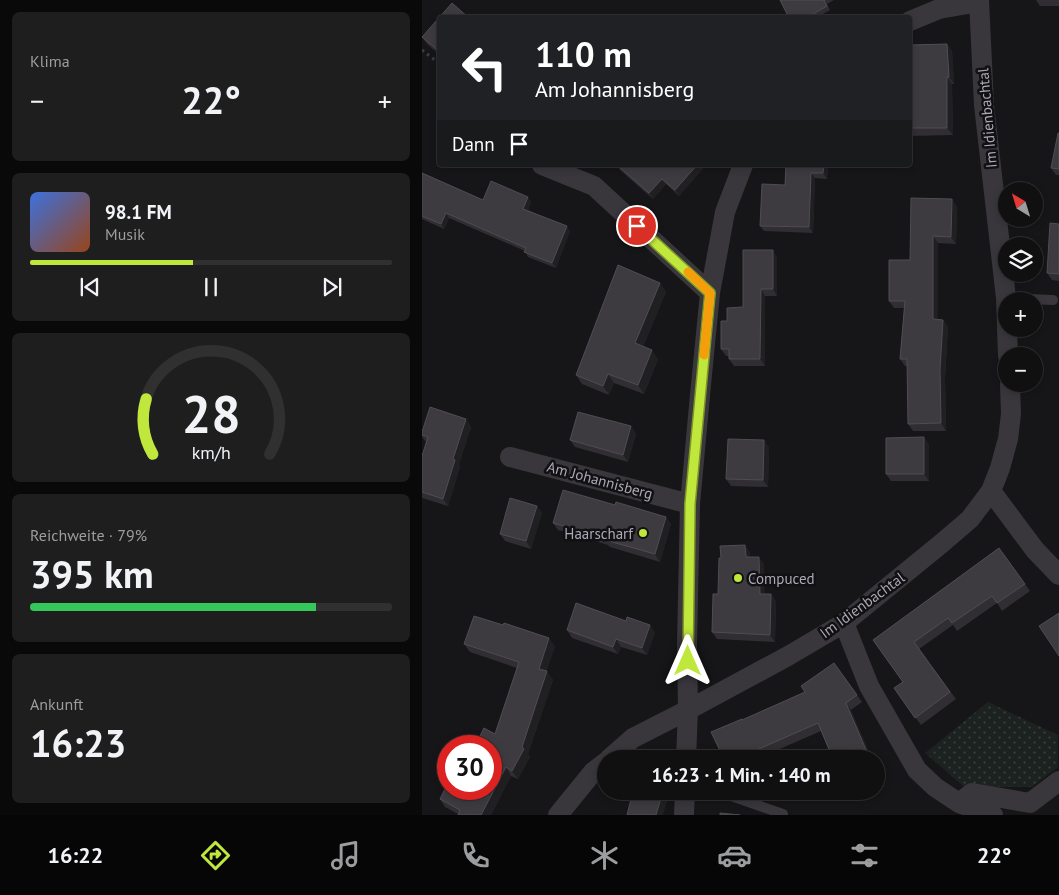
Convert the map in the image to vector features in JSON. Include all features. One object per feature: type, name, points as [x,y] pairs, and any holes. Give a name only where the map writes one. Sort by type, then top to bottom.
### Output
[{"type":"street","points":[[912,20],[939,9],[979,1]]},
{"type":"street","name":"Im Idienbachtal","points":[[979,1],[984,105],[1005,292]]},
{"type":"street","points":[[547,167],[594,186],[710,293]]},
{"type":"street","points":[[686,750],[690,504],[710,293],[725,212],[743,167]]},
{"type":"street","name":"Im Idienbachtal","points":[[688,710],[788,656],[844,623],[970,519],[991,492],[1000,468],[1008,439],[1011,414],[1010,392]]},
{"type":"street","name":"Am Johannisberg","points":[[510,457],[690,504]]},
{"type":"street","points":[[991,492],[1035,550],[1058,575]]},
{"type":"street","points":[[844,623],[869,686],[917,770],[935,787],[959,802],[993,815]]},
{"type":"street","points":[[619,750],[633,738],[688,710]]},
{"type":"street","points":[[558,815],[597,769]]},
{"type":"street","points":[[959,802],[972,793],[1030,803],[1058,781]]},
{"type":"street","points":[[684,815],[685,800]]},
{"type":"lane","points":[[1043,300],[1053,300]]},
{"type":"lane","points":[[743,800],[783,814]]},
{"type":"path","points":[[422,50],[437,62]]},
{"type":"shaded area","points":[[988,702],[1058,735],[1058,767],[1032,787],[964,787],[925,753]]},
{"type":"building","points":[[780,0],[825,0],[827,6],[811,15],[788,15]]},
{"type":"building","points":[[452,3],[466,15],[441,15]]},
{"type":"building","points":[[437,20],[437,50],[422,37]]},
{"type":"building","points":[[947,44],[949,77],[947,77],[947,128],[912,128],[912,45]]},
{"type":"building","points":[[1059,133],[1059,169],[1051,168]]},
{"type":"building","points":[[619,167],[695,167],[675,190],[662,179],[649,193]]},
{"type":"building","points":[[786,167],[824,167],[823,173],[811,173],[809,227],[760,226],[762,184],[785,185]]},
{"type":"building","points":[[422,173],[483,200],[491,181],[528,197],[523,209],[567,226],[552,263],[524,252],[526,248],[446,213],[441,224],[422,216]]},
{"type":"building","points":[[911,198],[952,199],[951,237],[933,236],[933,319],[943,320],[940,370],[941,423],[908,424],[907,359],[900,359],[905,301],[889,301],[889,260],[910,260]]},
{"type":"building","points":[[1050,223],[1059,224],[1059,274],[1047,273]]},
{"type":"building","points":[[743,250],[773,250],[773,289],[761,289],[760,359],[729,359],[729,349],[721,349],[721,321],[727,321],[727,308],[743,307]]},
{"type":"building","points":[[618,265],[660,283],[635,343],[652,350],[638,385],[608,374],[603,386],[576,375]]},
{"type":"building","points":[[430,407],[466,419],[443,499],[422,492],[422,456],[428,437],[422,435],[422,432]]},
{"type":"building","points":[[578,412],[631,426],[623,455],[570,440]]},
{"type":"building","points":[[924,437],[924,474],[886,474],[886,438]]},
{"type":"building","points":[[728,439],[764,440],[763,480],[726,479]]},
{"type":"building","points":[[563,490],[615,505],[616,502],[666,517],[655,554],[553,523]]},
{"type":"building","points":[[510,498],[537,506],[526,541],[500,534]]},
{"type":"building","points":[[745,545],[746,557],[759,557],[760,594],[771,594],[770,635],[712,632],[713,594],[718,594],[720,546]]},
{"type":"building","points":[[999,548],[1025,584],[997,603],[992,596],[952,623],[948,618],[914,642],[950,692],[915,718],[894,688],[903,682],[873,640]]},
{"type":"building","points":[[576,603],[626,621],[627,617],[650,625],[642,648],[616,639],[613,647],[567,630]]},
{"type":"building","points":[[1059,613],[1059,656],[1039,626]]},
{"type":"building","points":[[474,616],[503,625],[504,623],[549,638],[539,669],[547,671],[522,747],[524,749],[512,771],[506,767],[502,775],[502,735],[480,735],[484,728],[495,734],[519,662],[464,644]]},
{"type":"building","points":[[834,663],[857,695],[846,703],[866,750],[829,750],[818,723],[756,750],[720,750],[711,732],[805,692],[801,686]]},
{"type":"building","points":[[442,800],[489,800],[481,815],[458,815],[460,810]]},
{"type":"building","points":[[631,800],[660,800],[656,815],[627,815]]},
{"type":"building","points":[[720,813],[740,815],[720,815]]},
{"type":"slow traffic","points":[[688,272],[710,293],[704,355]]},
{"type":"place","name":"Haarscharf","points":[[643,533]]},
{"type":"place","name":"Compuced","points":[[738,578]]},
{"type":"route","points":[[637,226],[710,293],[690,504],[688,661]]}]
